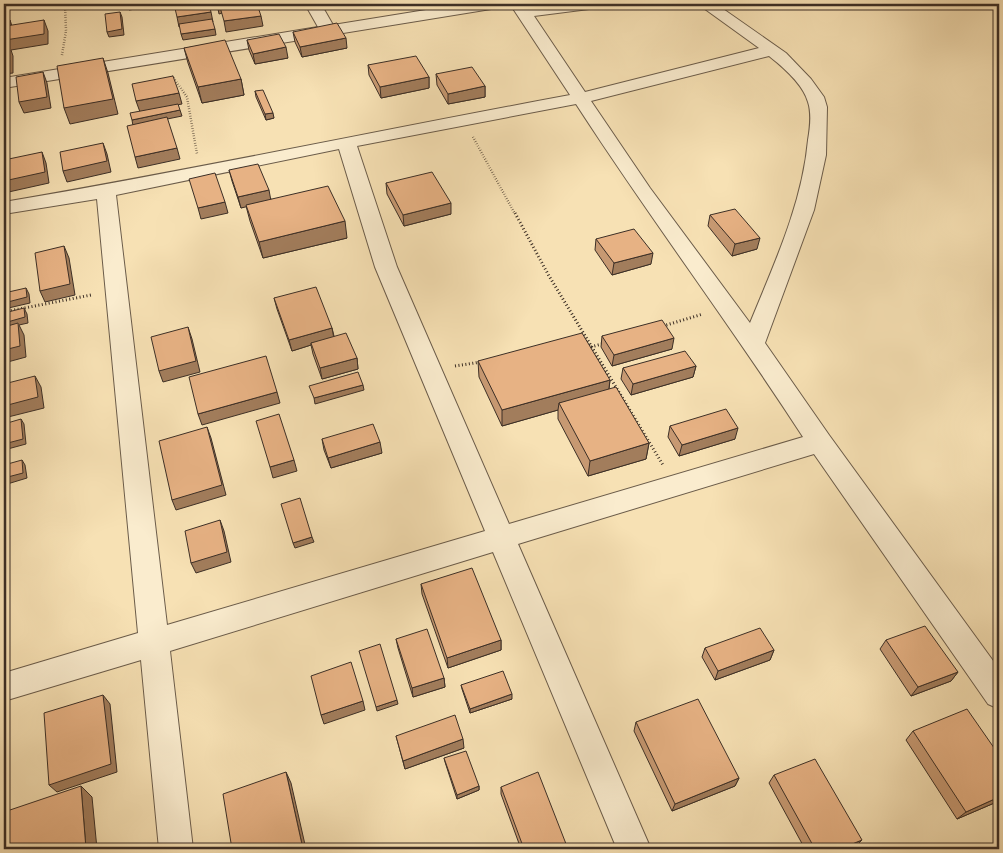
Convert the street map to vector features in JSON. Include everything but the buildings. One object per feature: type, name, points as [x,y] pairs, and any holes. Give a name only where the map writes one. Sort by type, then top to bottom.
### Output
[{"type":"street","points":[[313,4],[327,29]]},
{"type":"street","points":[[4,83],[327,29],[491,4]]},
{"type":"street","points":[[589,4],[521,9],[643,192],[727,307],[820,442],[999,694]]},
{"type":"street","points":[[706,4],[772,50],[799,74],[816,98],[819,112],[818,158],[802,216],[753,344]]},
{"type":"street","points":[[4,208],[106,191],[346,142],[581,98],[772,50]]},
{"type":"street","points":[[346,142],[386,267],[631,849]]},
{"type":"street","points":[[106,191],[176,849]]},
{"type":"street","points":[[4,687],[500,536],[820,442]]},
{"type":"path","points":[[59,75],[66,31],[65,4]]},
{"type":"path","points":[[155,58],[183,88],[187,97],[192,136],[202,171]]},
{"type":"path","points":[[464,120],[549,276],[675,485]]},
{"type":"path","points":[[4,312],[116,290]]},
{"type":"path","points":[[655,328],[727,307]]},
{"type":"path","points":[[582,348],[610,341]]},
{"type":"path","points":[[430,370],[487,362]]}]
